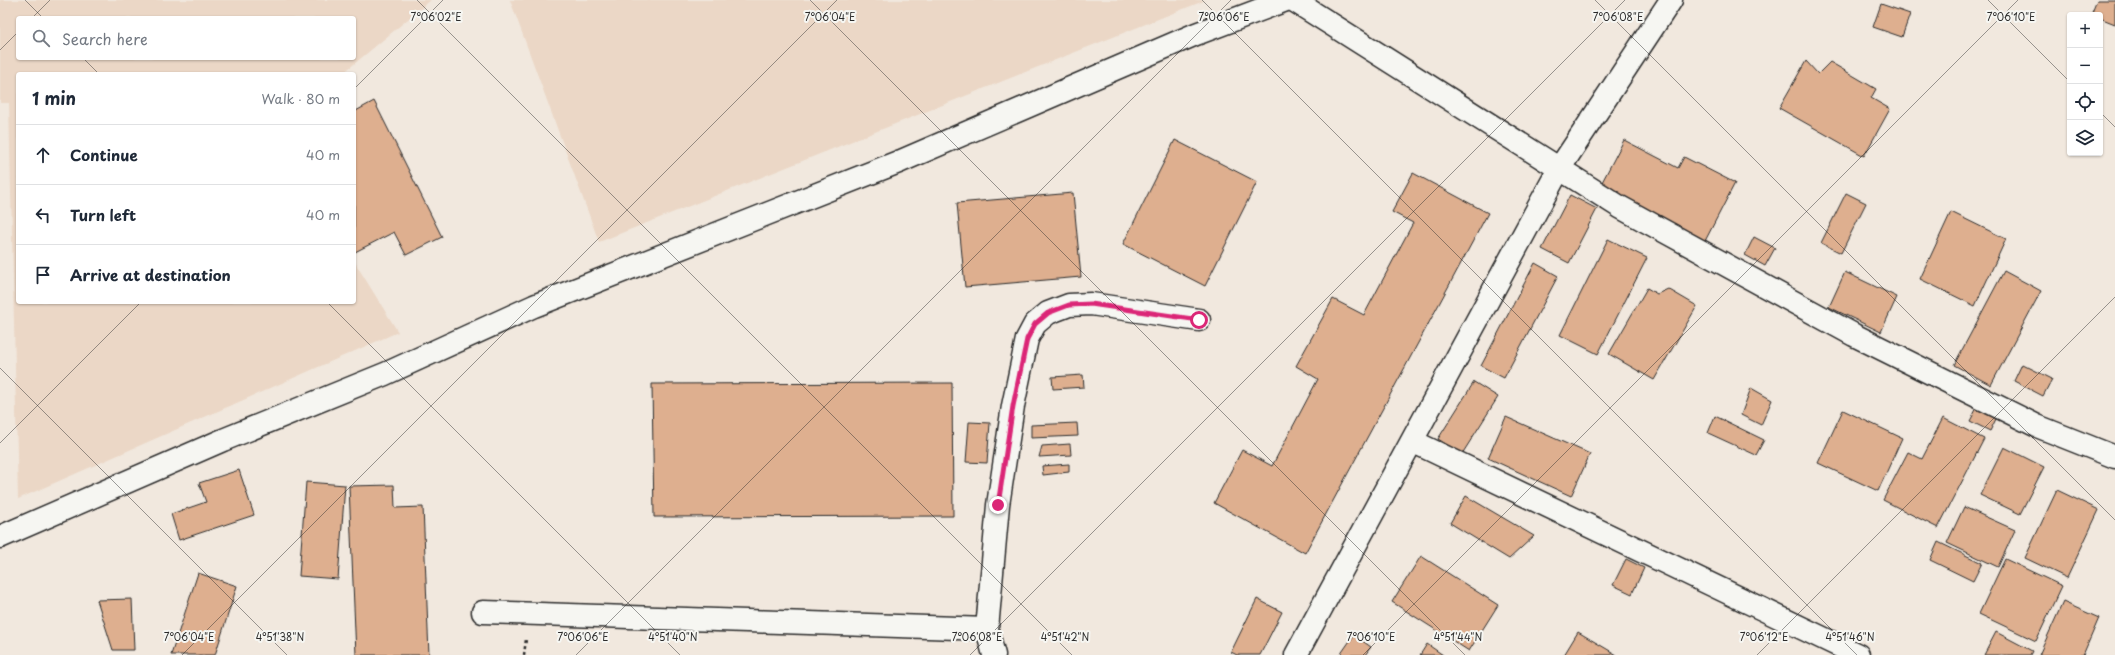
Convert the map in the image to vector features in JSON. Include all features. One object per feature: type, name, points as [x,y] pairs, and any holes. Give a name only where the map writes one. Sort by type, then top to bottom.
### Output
[{"type":"street","points":[[0,537],[224,440],[386,374],[534,306],[901,161],[1196,34],[1286,0]]},
{"type":"street","points":[[1292,0],[1620,207],[1854,335],[2037,426],[2115,457]]},
{"type":"street","points":[[1296,655],[1559,169],[1671,0]]},
{"type":"street","points":[[994,655],[987,629],[998,505],[1006,452],[1027,339],[1035,324],[1048,313],[1069,305],[1091,304],[1199,320]]},
{"type":"street","points":[[1412,441],[1858,655]]},
{"type":"street","points":[[483,612],[987,629]]},
{"type":"shaded area","points":[[0,0],[431,0],[344,72],[16,72],[16,304],[356,304],[356,264],[398,332],[18,499],[9,103],[0,103]]},
{"type":"shaded area","points":[[510,0],[1206,0],[599,242]]},
{"type":"building","points":[[2097,0],[2115,0],[2115,24],[2103,19],[2103,12],[2092,12]]},
{"type":"building","points":[[1881,4],[1910,14],[1902,37],[1873,27]]},
{"type":"building","points":[[1806,61],[1818,74],[1830,62],[1876,89],[1871,98],[1890,109],[1864,156],[1779,108]]},
{"type":"building","points":[[374,101],[442,237],[406,255],[394,232],[356,251],[356,111]]},
{"type":"building","points":[[1175,140],[1257,182],[1205,286],[1123,244]]},
{"type":"building","points":[[1624,140],[1678,168],[1684,157],[1735,183],[1705,241],[1600,186]]},
{"type":"building","points":[[1413,173],[1488,213],[1305,553],[1214,503],[1242,450],[1272,466],[1318,379],[1296,366],[1333,299],[1364,315],[1413,223],[1392,212]]},
{"type":"building","points":[[1073,193],[1081,277],[965,287],[957,203]]},
{"type":"building","points":[[1846,193],[1866,203],[1841,253],[1821,243]]},
{"type":"building","points":[[1570,195],[1597,209],[1569,263],[1542,249]]},
{"type":"building","points":[[1951,212],[2006,239],[1975,306],[1920,279]]},
{"type":"building","points":[[1754,237],[1775,248],[1765,266],[1745,255]]},
{"type":"building","points":[[1608,239],[1647,258],[1598,354],[1560,335]]},
{"type":"building","points":[[1535,263],[1558,276],[1504,378],[1481,366]]},
{"type":"building","points":[[2004,271],[2041,291],[1991,385],[1954,365]]},
{"type":"building","points":[[1845,272],[1897,297],[1881,332],[1829,307]]},
{"type":"building","points":[[1647,288],[1657,294],[1668,289],[1697,306],[1654,380],[1609,354]]},
{"type":"building","points":[[2022,364],[2052,379],[2043,396],[2014,381]]},
{"type":"building","points":[[1083,375],[1084,387],[1053,389],[1052,377]]},
{"type":"building","points":[[1474,382],[1498,397],[1462,454],[1438,439]]},
{"type":"building","points":[[952,383],[953,516],[654,517],[652,384]]},
{"type":"building","points":[[1751,388],[1772,400],[1761,425],[1741,415]]},
{"type":"building","points":[[1980,402],[2000,411],[1990,431],[1970,421]]},
{"type":"building","points":[[1843,410],[1902,438],[1878,491],[1818,463]]},
{"type":"building","points":[[1715,416],[1764,440],[1756,455],[1708,433]]},
{"type":"building","points":[[1506,417],[1590,454],[1571,496],[1488,458]]},
{"type":"building","points":[[1943,418],[1984,439],[1938,528],[1883,500],[1908,452],[1922,459]]},
{"type":"building","points":[[969,422],[990,423],[987,463],[966,462]]},
{"type":"building","points":[[1077,423],[1078,436],[1031,438],[1031,425]]},
{"type":"building","points":[[1070,444],[1071,455],[1039,457],[1042,446]]},
{"type":"building","points":[[2004,447],[2044,467],[2020,514],[1980,495]]},
{"type":"building","points":[[1069,464],[1069,472],[1043,475],[1042,466]]},
{"type":"building","points":[[239,470],[254,515],[179,540],[171,514],[206,502],[199,483]]},
{"type":"building","points":[[306,482],[345,485],[338,579],[299,576]]},
{"type":"building","points":[[394,485],[395,508],[423,507],[429,655],[356,655],[349,486]]},
{"type":"building","points":[[2057,490],[2099,510],[2067,578],[2025,558]]},
{"type":"building","points":[[1466,496],[1534,536],[1509,559],[1450,523]]},
{"type":"building","points":[[1964,507],[2015,530],[1998,567],[1947,543]]},
{"type":"building","points":[[1938,542],[1982,563],[1973,581],[1930,560]]},
{"type":"building","points":[[1421,556],[1498,605],[1469,651],[1392,602]]},
{"type":"building","points":[[1626,559],[1644,568],[1632,594],[1613,585]]},
{"type":"building","points":[[2005,559],[2062,586],[2036,641],[1979,614]]},
{"type":"building","points":[[198,573],[237,586],[215,655],[171,655]]},
{"type":"building","points":[[132,599],[134,650],[113,650],[97,600]]},
{"type":"building","points":[[1257,599],[1282,612],[1260,655],[1237,655],[1231,652]]},
{"type":"building","points":[[2063,602],[2099,618],[2083,655],[2039,655]]},
{"type":"building","points":[[1578,632],[1617,655],[1564,655]]},
{"type":"building","points":[[1996,632],[2032,651],[2030,655],[1984,655]]},
{"type":"building","points":[[1354,635],[1371,647],[1365,655],[1340,655]]},
{"type":"building","points":[[1427,644],[1443,655],[1420,655]]},
{"type":"route","points":[[998,505],[1013,406],[1027,339],[1035,324],[1048,313],[1069,305],[1091,304],[1199,320]]}]
